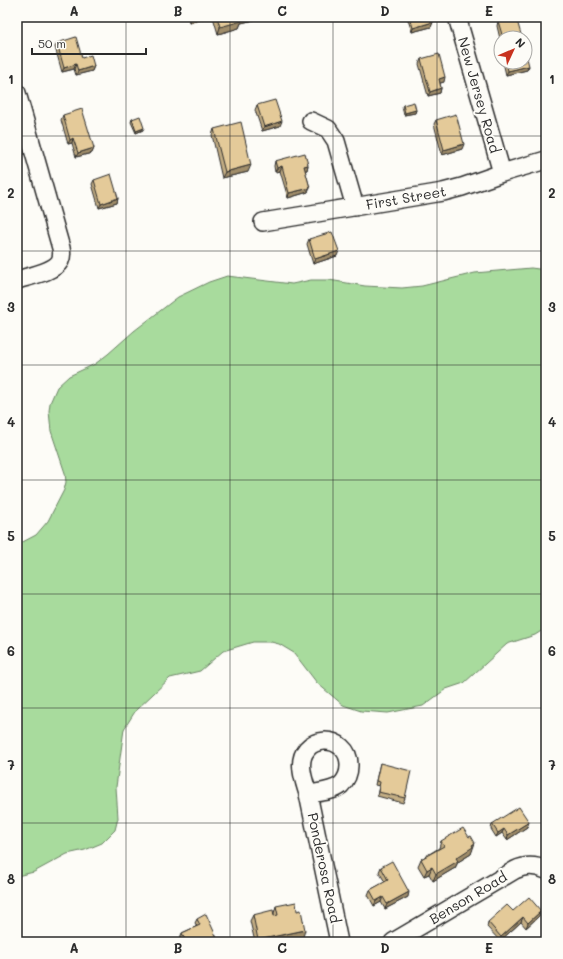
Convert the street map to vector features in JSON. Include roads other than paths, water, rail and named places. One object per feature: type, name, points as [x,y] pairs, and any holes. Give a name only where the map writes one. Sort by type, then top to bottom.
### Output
[{"type":"street","name":"New Jersey Road","points":[[457,17],[502,172]]},
{"type":"street","points":[[17,93],[62,256],[60,262],[52,268],[17,280]]},
{"type":"street","points":[[311,121],[328,129],[336,141],[355,207]]},
{"type":"street","name":"First Street","points":[[263,222],[443,192],[462,187],[502,172],[546,160]]},
{"type":"street","name":"Ponderosa Road","points":[[308,794],[339,942]]},
{"type":"street","name":"Benson Road","points":[[393,942],[515,870],[526,866],[538,867],[546,870]]}]
